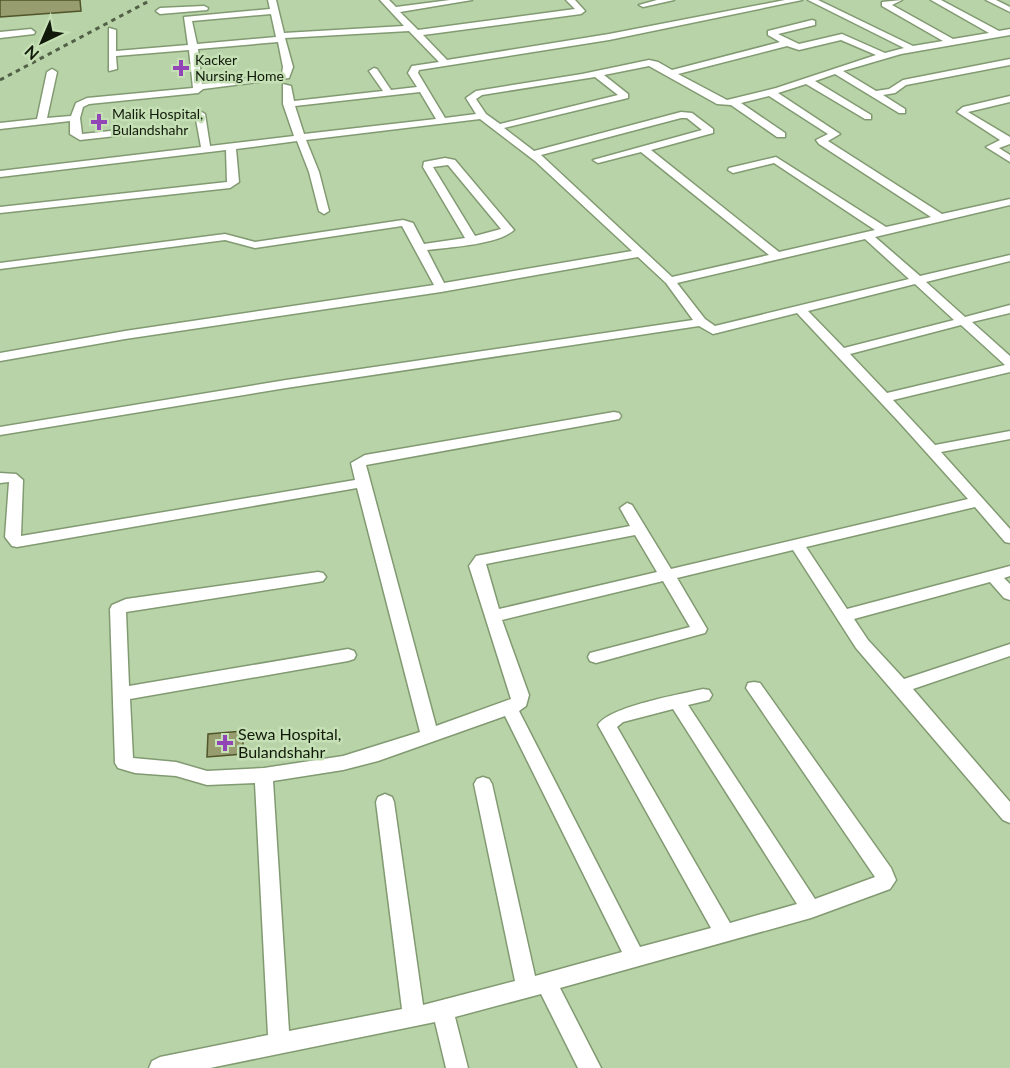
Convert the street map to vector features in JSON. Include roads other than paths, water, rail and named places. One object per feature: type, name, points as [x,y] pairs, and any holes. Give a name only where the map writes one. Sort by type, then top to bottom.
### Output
[{"type":"street","points":[[384,0],[446,64]]},
{"type":"street","points":[[395,10],[468,0]]},
{"type":"street","points":[[112,54],[281,38],[414,30],[581,11],[570,0]]},
{"type":"street","points":[[643,5],[670,0]]},
{"type":"street","points":[[442,121],[412,71],[422,67],[631,33],[798,0]]},
{"type":"street","points":[[812,0],[912,49]]},
{"type":"street","points":[[898,0],[885,4],[952,42]]},
{"type":"street","points":[[936,0],[998,34]]},
{"type":"street","points":[[990,0],[1010,10]]},
{"type":"street","points":[[160,11],[273,5]]},
{"type":"street","points":[[197,87],[286,76],[288,67],[273,5]]},
{"type":"street","points":[[139,131],[80,137],[75,134],[75,118],[82,102],[198,90],[188,19],[273,5]]},
{"type":"street","points":[[812,23],[771,33],[799,47],[842,37],[885,56]]},
{"type":"street","points":[[112,30],[112,69]]},
{"type":"street","points":[[0,35],[31,32]]},
{"type":"street","points":[[1010,32],[912,49],[771,93],[733,102],[720,102],[671,73],[649,63],[474,94],[471,98],[482,116],[537,158],[670,280],[701,322],[710,329],[719,330],[1010,258]]},
{"type":"street","points":[[671,73],[787,43]]},
{"type":"street","points":[[875,94],[892,91],[899,84],[1010,62]]},
{"type":"street","points":[[374,71],[389,93]]},
{"type":"street","points":[[836,71],[902,111]]},
{"type":"street","points":[[41,122],[52,72]]},
{"type":"street","points":[[495,126],[625,96],[597,74]]},
{"type":"street","points":[[808,81],[868,117]]},
{"type":"street","points":[[286,86],[288,104],[314,172],[324,211]]},
{"type":"street","points":[[288,104],[423,89]]},
{"type":"street","points":[[771,93],[835,134],[821,140],[823,142],[940,218]]},
{"type":"street","points":[[1009,141],[962,112],[966,109],[1010,99]]},
{"type":"street","points":[[733,102],[781,135]]},
{"type":"street","points":[[200,114],[206,149]]},
{"type":"street","points":[[537,158],[534,154],[681,115],[689,115],[710,131],[598,159]]},
{"type":"street","points":[[0,174],[482,116]]},
{"type":"street","points":[[0,126],[75,118]]},
{"type":"street","points":[[1009,141],[991,147],[1010,159]]},
{"type":"street","points":[[0,210],[230,185],[234,182],[231,146]]},
{"type":"street","points":[[643,149],[776,255]]},
{"type":"street","points":[[733,170],[776,159],[884,231]]},
{"type":"street","points":[[420,248],[471,239],[508,230],[451,162],[428,164],[471,239]]},
{"type":"street","points":[[670,280],[1010,202]]},
{"type":"street","points":[[0,266],[225,237],[238,238],[246,245],[255,245],[403,223],[409,225],[441,288]]},
{"type":"street","points":[[867,235],[1010,363]]},
{"type":"street","points":[[0,357],[125,335],[441,288],[642,253]]},
{"type":"street","points":[[800,309],[842,352],[1010,538]]},
{"type":"street","points":[[842,352],[1010,309]]},
{"type":"street","points":[[0,431],[286,384],[701,322]]},
{"type":"street","points":[[884,398],[1010,368]]},
{"type":"street","points":[[430,736],[358,465],[365,459],[614,416]]},
{"type":"street","points":[[931,450],[1010,435]]},
{"type":"street","points":[[0,478],[11,477],[16,480],[13,537],[17,542],[362,483]]},
{"type":"street","points":[[493,616],[977,502]]},
{"type":"street","points":[[596,657],[698,631],[698,625],[627,508]]},
{"type":"street","points":[[318,577],[120,607],[117,613],[123,758],[129,766],[176,769],[207,778],[264,775],[343,763],[510,709],[520,701],[520,695],[477,566],[481,560],[639,529]]},
{"type":"street","points":[[797,545],[862,644],[1002,794],[1010,815]]},
{"type":"street","points":[[843,616],[1010,571]]},
{"type":"street","points":[[993,576],[1010,594]]},
{"type":"street","points":[[901,687],[1010,650]]},
{"type":"street","points":[[120,694],[348,655]]},
{"type":"street","points":[[160,1068],[443,1011],[811,909],[878,886],[885,879],[884,874],[754,687]]},
{"type":"street","points":[[702,695],[618,717],[607,725],[725,933]]},
{"type":"street","points":[[677,702],[811,909]]},
{"type":"street","points":[[510,709],[635,958]]},
{"type":"street","points":[[264,775],[279,1043]]},
{"type":"street","points":[[483,784],[537,986],[590,1068]]},
{"type":"street","points":[[385,802],[414,1017]]},
{"type":"street","points":[[443,1011],[457,1068]]},
{"type":"railway","points":[[0,80],[151,0]]},
{"type":"place","name":"Kacker Nursing Home","points":[[181,68]]},
{"type":"place","name":"Malik Hospital, Bulandshahr","points":[[99,122]]},
{"type":"place","name":"Sewa Hospital, Bulandshahr","points":[[225,743]]}]
